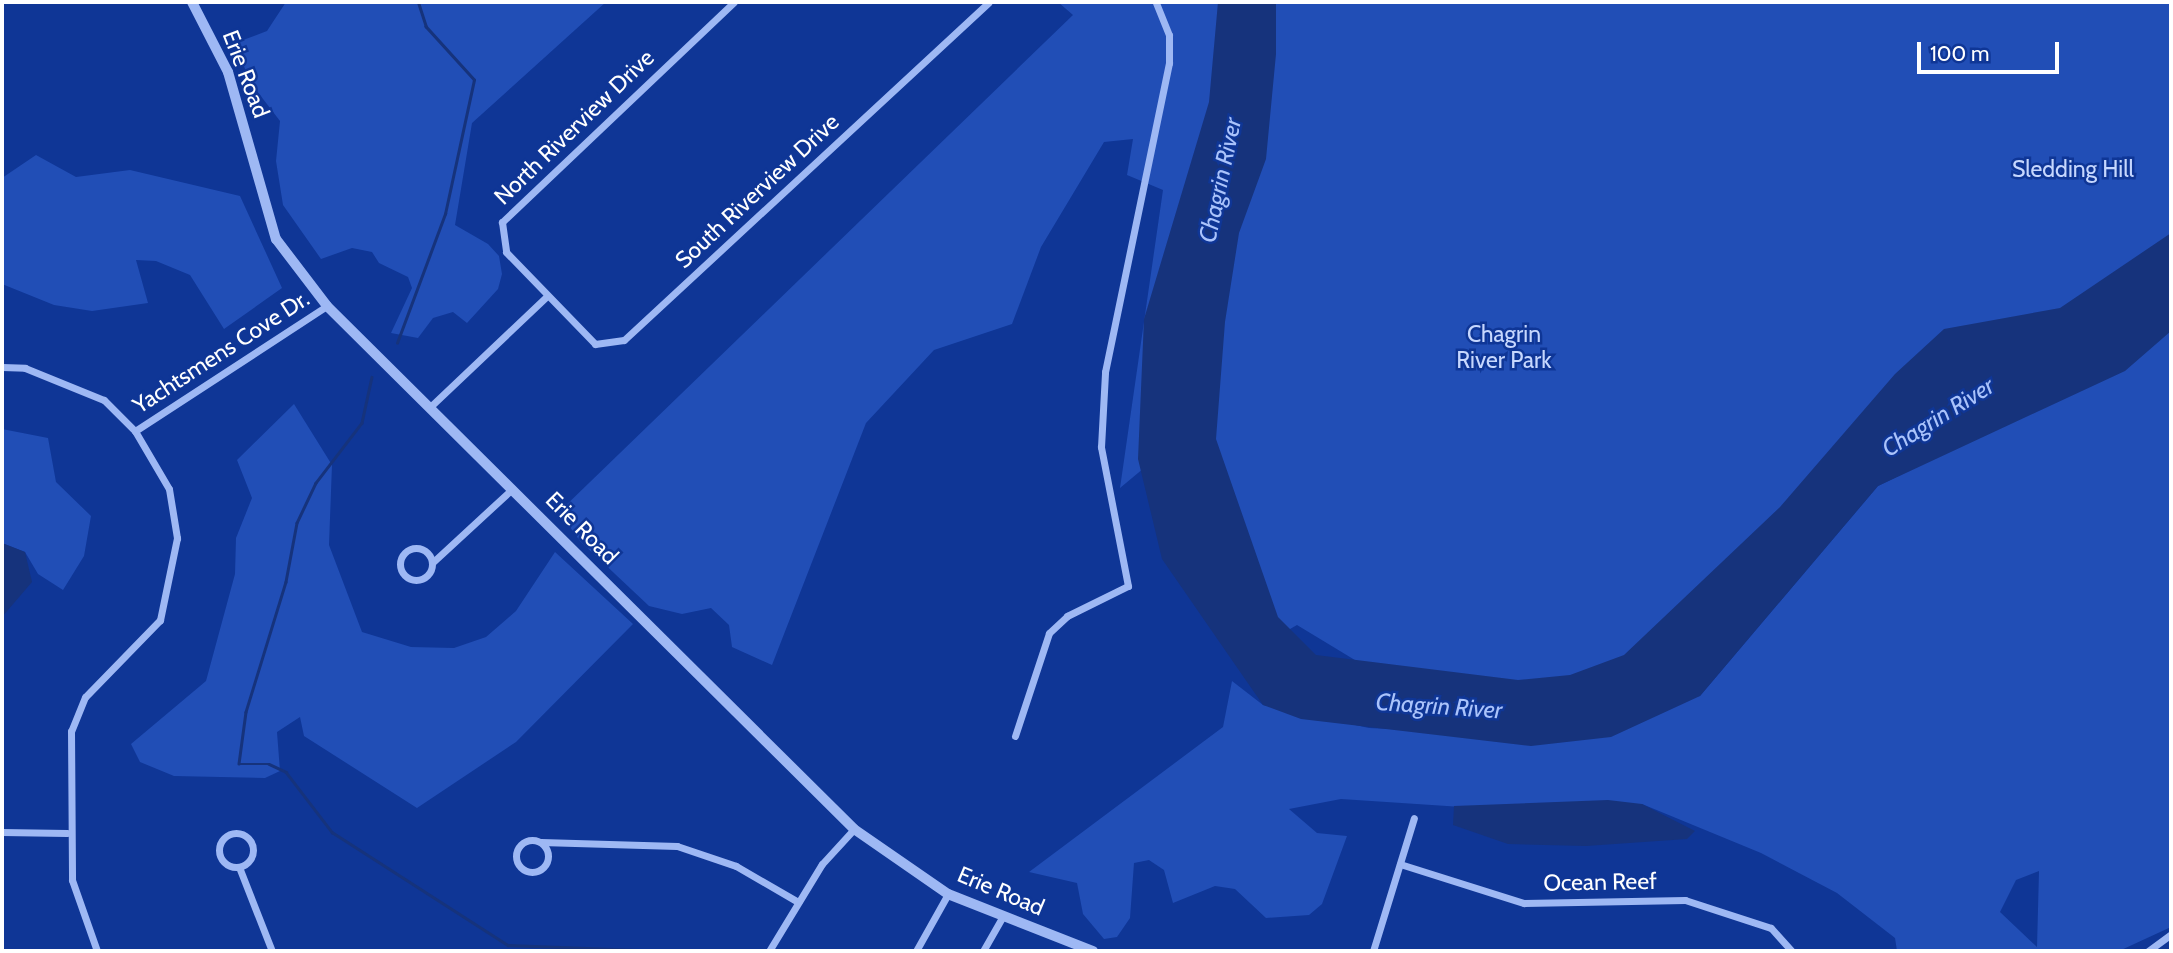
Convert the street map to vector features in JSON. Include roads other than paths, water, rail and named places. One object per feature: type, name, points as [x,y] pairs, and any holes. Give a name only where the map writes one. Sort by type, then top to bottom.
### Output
[{"type":"street","name":"Erie Road","points":[[192,2],[228,72],[276,239],[327,306],[854,829],[948,894],[1093,951]]},
{"type":"street","name":"North Riverview Drive","points":[[547,296],[506,252],[502,222],[734,2]]},
{"type":"street","name":"South Riverview Drive","points":[[547,296],[595,344],[624,340],[989,2]]},
{"type":"street","points":[[1015,736],[1049,633],[1067,616],[1128,586],[1101,447],[1104,372],[1169,63],[1169,36],[1156,2]]},
{"type":"street","points":[[430,407],[547,296]]},
{"type":"street","name":"Yachtsmens Cove Dr.","points":[[135,430],[327,306]]},
{"type":"street","points":[[2,367],[25,368],[104,400],[135,430],[169,489],[177,538],[160,620],[85,697],[71,732],[67,832],[72,880],[97,951]]},
{"type":"street","points":[[433,562],[419,548],[408,550],[400,563],[403,573],[417,580],[430,573],[433,562],[512,489]]},
{"type":"street","points":[[1373,951],[1414,818]]},
{"type":"street","points":[[769,951],[798,902],[854,829]]},
{"type":"street","points":[[2,832],[67,832]]},
{"type":"street","points":[[239,867],[249,862],[253,846],[243,834],[232,833],[219,845],[220,856],[239,867],[272,951]]},
{"type":"street","points":[[541,842],[547,862],[539,870],[523,869],[519,846],[541,842],[677,846],[736,866],[798,902]]},
{"type":"street","name":"Ocean Reef","points":[[1400,864],[1524,903],[1685,900],[1771,928],[1793,951]]},
{"type":"street","points":[[916,951],[948,894]]},
{"type":"street","points":[[982,951],[1003,916]]},
{"type":"street","points":[[2148,951],[2171,934]]},
{"type":"water","name":"Chagrin River","points":[[1218,2],[1276,2],[1276,54],[1266,159],[1239,233],[1225,322],[1216,439],[1278,617],[1316,655],[1518,680],[1570,675],[1624,655],[1780,507],[1895,374],[1944,329],[2060,308],[2171,233],[2171,331],[2125,371],[1878,486],[1700,696],[1611,737],[1531,746],[1301,719],[1263,705],[1162,559],[1138,459],[1144,319],[1209,102]]},
{"type":"water","points":[[2,543],[25,552],[32,582],[2,617]]},
{"type":"water","points":[[1608,800],[1642,804],[1695,831],[1687,839],[1586,846],[1508,844],[1453,825],[1454,806]]},
{"type":"waterway","points":[[397,343],[445,214],[474,80],[426,27],[418,2]]},
{"type":"waterway","points":[[372,377],[362,423],[316,483],[297,523],[286,582],[246,712],[239,764],[269,764],[286,772],[332,832],[508,945],[664,951]]},
{"type":"park label","name":"Sledding Hill","points":[[2073,169]]},
{"type":"park label","name":"Chagrin River Park","points":[[1504,347]]}]
